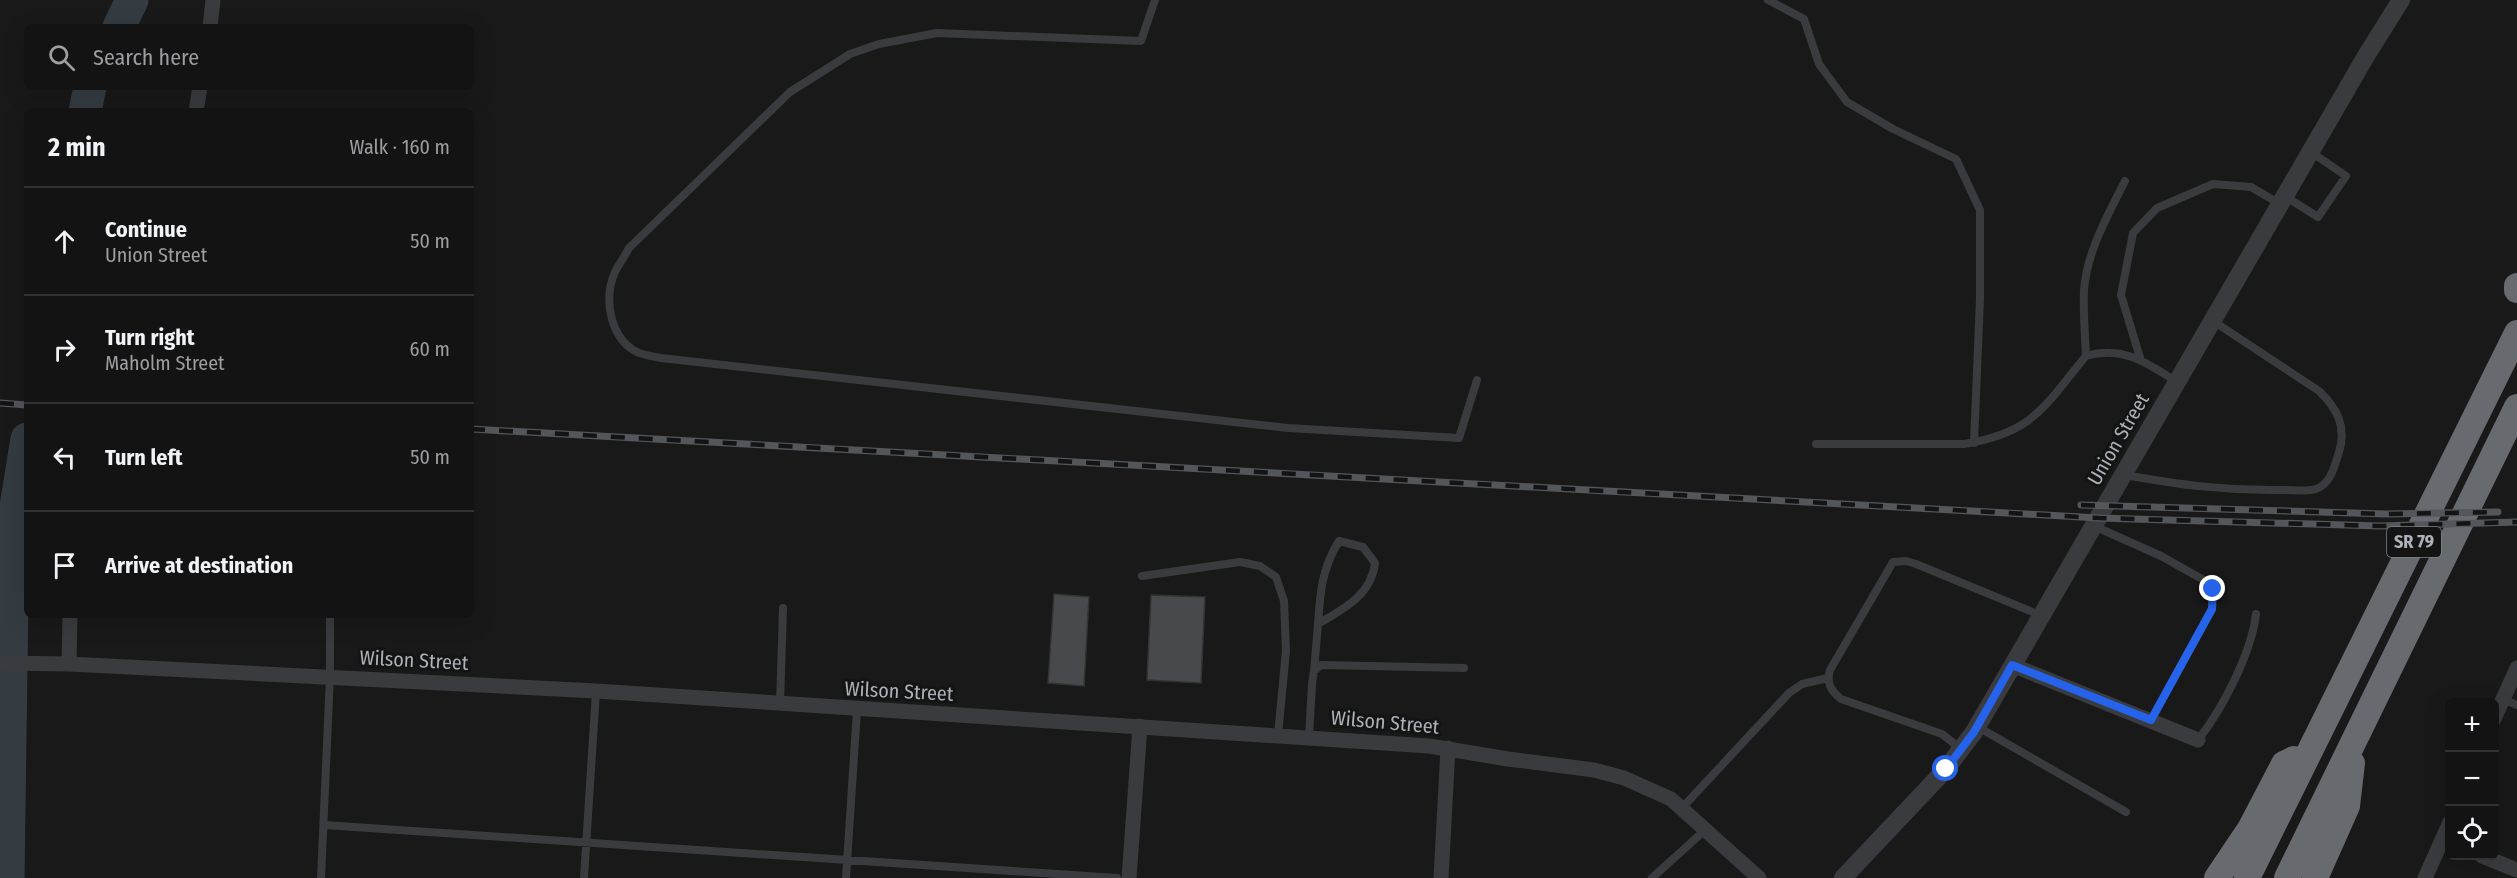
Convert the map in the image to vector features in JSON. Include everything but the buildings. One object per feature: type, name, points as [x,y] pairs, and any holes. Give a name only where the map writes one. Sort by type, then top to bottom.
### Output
[{"type":"highway","name":"SR 79","points":[[2247,878],[2517,333]]},
{"type":"highway","name":"SR 79","points":[[2287,878],[2517,407]]},
{"type":"highway","points":[[2489,462],[2517,429]]},
{"type":"highway","points":[[2315,878],[2348,806],[2355,742]]},
{"type":"highway","points":[[2217,878],[2250,829],[2284,764],[2310,750]]},
{"type":"street","points":[[210,24],[213,0]]},
{"type":"street","name":"Union Street","points":[[1843,878],[1946,769],[1977,726],[2401,0]]},
{"type":"street","points":[[196,108],[200,90]]},
{"type":"street","points":[[69,664],[70,618]]},
{"type":"street","name":"Wilson Street","points":[[0,663],[330,676],[596,691],[857,710],[1389,741],[1448,748],[1508,759],[1594,770],[1624,778],[1671,799],[1759,878]]},
{"type":"street","points":[[2012,665],[2198,740]]},
{"type":"street","points":[[2499,714],[2510,702],[2517,668]]},
{"type":"street","points":[[1129,878],[1140,726]]},
{"type":"street","points":[[1441,878],[1448,748]]},
{"type":"street","points":[[2425,878],[2445,842]]},
{"type":"street","points":[[2494,860],[2517,870]]},
{"type":"lane","points":[[1155,0],[1141,42],[937,33],[879,44],[850,54],[824,69],[790,92],[629,248],[614,273],[609,299],[613,325],[625,344],[639,353],[662,358],[1299,429],[1459,438],[1477,380]]},
{"type":"lane","points":[[1768,0],[1804,19],[1819,64],[1847,102],[1893,129],[1956,159],[1980,210],[1980,299],[1974,442]]},
{"type":"lane","points":[[2141,361],[2121,295],[2133,233],[2157,208],[2212,184],[2251,187],[2318,217],[2346,176],[2311,152]]},
{"type":"lane","points":[[2086,356],[2084,299],[2087,272],[2104,223],[2125,181]]},
{"type":"lane","points":[[2123,474],[2194,487],[2234,490],[2316,489],[2330,478],[2341,447],[2343,431],[2338,415],[2330,402],[2319,391],[2213,321]]},
{"type":"lane","points":[[1816,444],[1974,442],[2009,433],[2029,422],[2043,409],[2086,356],[2102,351],[2118,352],[2141,361],[2177,382]]},
{"type":"lane","points":[[2094,526],[2161,556],[2209,584],[2213,589],[2212,609],[2151,720]]},
{"type":"lane","points":[[1309,737],[1320,597],[1327,560],[1339,541],[1363,547],[1375,563],[1370,583],[1348,606],[1318,624]]},
{"type":"lane","points":[[1961,749],[1942,734],[1841,699],[1832,691],[1828,678],[1893,562],[1906,561],[1916,564],[2040,615]]},
{"type":"lane","points":[[1142,576],[1240,562],[1260,566],[1276,577],[1284,600],[1286,651],[1278,735]]},
{"type":"lane","points":[[780,704],[783,608]]},
{"type":"lane","points":[[2198,740],[2218,714],[2254,633],[2256,614]]},
{"type":"lane","points":[[321,878],[330,676],[330,618]]},
{"type":"lane","points":[[1314,671],[1321,665],[1464,668]]},
{"type":"lane","points":[[1681,808],[1790,693],[1802,684],[1828,678]]},
{"type":"lane","points":[[584,878],[596,691]]},
{"type":"lane","points":[[846,878],[857,710]]},
{"type":"lane","points":[[1977,726],[2126,812]]},
{"type":"lane","points":[[324,825],[1117,878]]},
{"type":"lane","points":[[1652,878],[1705,830]]},
{"type":"waterway","points":[[120,24],[132,0]]},
{"type":"waterway","points":[[86,108],[89,90]]},
{"type":"waterway","points":[[8,878],[13,525],[24,457]]},
{"type":"railway","points":[[0,403],[24,405]]},
{"type":"railway","points":[[474,429],[2099,518],[2380,526],[2517,522]]},
{"type":"railway","points":[[2081,505],[2387,514],[2498,512]]},
{"type":"route","points":[[1946,769],[1974,732],[2012,665],[2151,720],[2212,609],[2213,589]]}]
